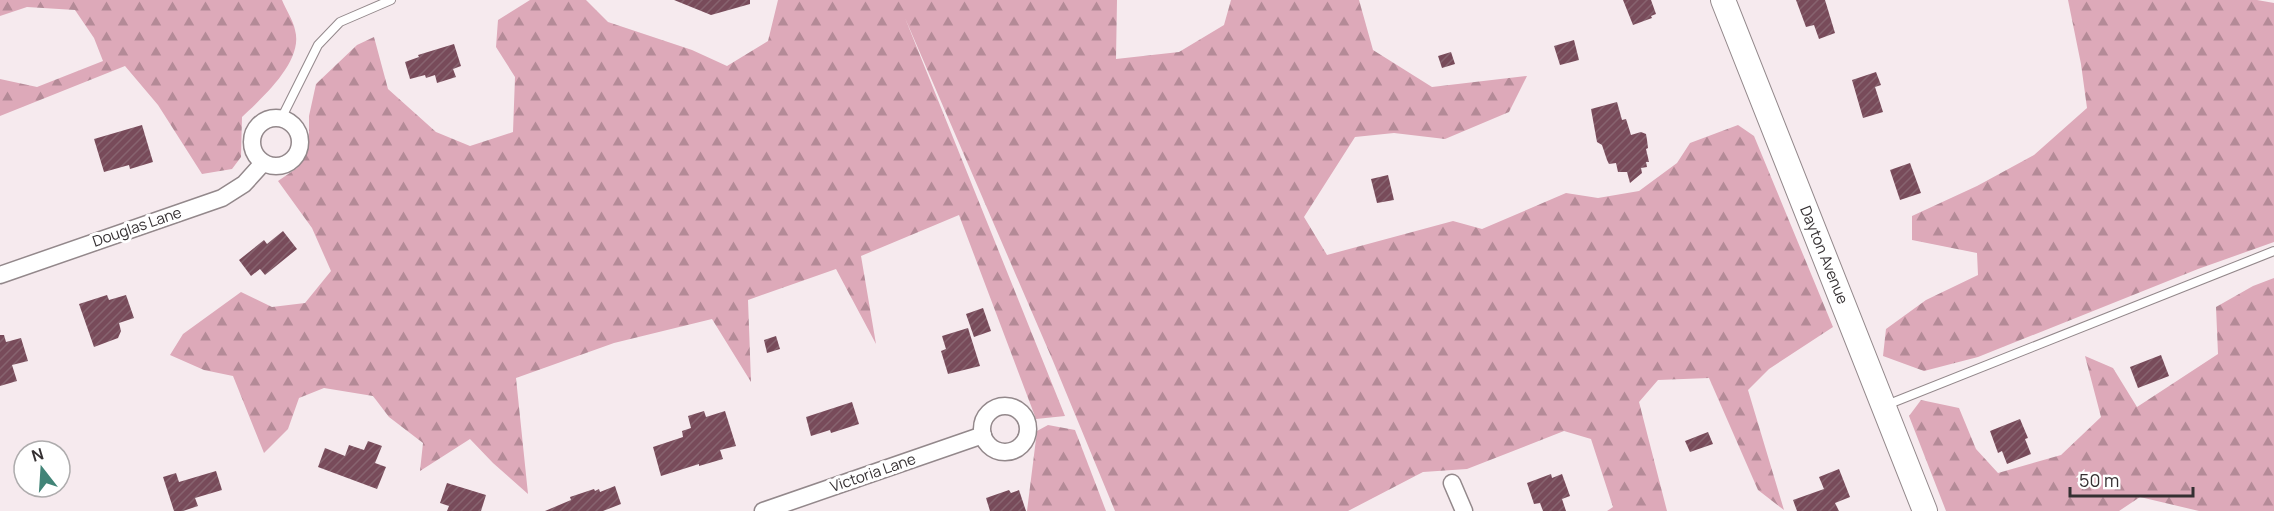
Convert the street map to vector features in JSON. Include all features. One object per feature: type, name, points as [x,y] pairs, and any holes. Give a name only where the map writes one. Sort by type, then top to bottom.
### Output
[{"type":"street","name":"Dayton Avenue","points":[[1723,0],[1925,511]]},
{"type":"street","points":[[269,119],[281,119],[291,123],[300,136],[298,153],[287,164],[271,166],[263,163],[254,151],[253,135],[262,123],[269,119]]},
{"type":"street","name":"Douglas Lane","points":[[0,275],[222,198],[244,184],[263,163]]},
{"type":"street","name":"Victoria Lane","points":[[763,511],[983,435]]},
{"type":"street","points":[[1452,483],[1464,511]]},
{"type":"lane","points":[[281,119],[318,45],[340,22],[391,0]]},
{"type":"lane","points":[[1884,406],[2274,251]]},
{"type":"green space","points":[[0,0],[282,0],[294,26],[296,42],[293,54],[279,78],[242,117],[241,157],[232,169],[202,174],[158,105],[125,66],[0,116],[0,79],[37,87],[103,61],[94,38],[75,10],[27,7],[0,16]]},
{"type":"green space","points":[[530,0],[586,0],[608,22],[692,50],[727,66],[768,41],[778,0],[1117,0],[1116,59],[1179,52],[1224,25],[1231,0],[1359,0],[1373,50],[1432,87],[1527,76],[1509,112],[1445,139],[1394,133],[1355,137],[1304,217],[1327,255],[1453,221],[1482,229],[1566,193],[1598,198],[1639,191],[1677,163],[1690,143],[1738,125],[1754,136],[1833,327],[1769,369],[1748,390],[1784,510],[1758,490],[1709,378],[1658,380],[1639,402],[1667,511],[1607,511],[1613,507],[1591,439],[1564,431],[1467,469],[1423,472],[1348,511],[1115,511],[905,18],[1065,416],[1036,419],[959,215],[861,256],[876,344],[836,269],[748,300],[751,382],[712,319],[614,343],[516,378],[528,494],[470,439],[420,471],[423,443],[389,417],[373,396],[324,388],[299,398],[288,429],[264,453],[233,376],[204,370],[170,355],[183,334],[241,292],[272,307],[305,303],[331,271],[312,228],[278,181],[297,168],[309,146],[309,116],[316,84],[357,45],[374,37],[388,89],[436,132],[470,146],[513,132],[515,77],[496,47],[498,20]]},
{"type":"green space","points":[[2068,0],[2257,0],[2274,3],[2274,242],[2198,269],[1978,357],[1924,371],[1883,356],[1886,329],[1926,300],[1978,275],[1977,253],[1912,240],[1912,216],[1977,186],[2034,155],[2087,108]]},
{"type":"green space","points":[[2274,278],[2274,511],[2199,511],[2140,497],[2119,511],[1946,511],[1909,416],[1921,400],[1959,408],[1976,449],[1998,473],[2061,455],[2101,417],[2085,356],[2113,368],[2137,407],[2218,354],[2216,307],[2253,286]]},
{"type":"green space","points":[[1048,425],[1075,430],[1106,511],[1027,511],[1037,431]]},
{"type":"building","points":[[674,0],[750,0],[750,4],[711,15]]},
{"type":"building","points":[[1623,0],[1651,0],[1656,14],[1651,16],[1652,18],[1633,25]]},
{"type":"building","points":[[1796,0],[1825,0],[1835,33],[1819,39],[1814,25],[1806,27]]},
{"type":"building","points":[[1574,40],[1579,60],[1560,65],[1554,46]]},
{"type":"building","points":[[454,44],[461,66],[453,69],[456,77],[437,83],[435,75],[410,79],[405,62],[419,57],[418,55]]},
{"type":"building","points":[[1451,52],[1455,64],[1442,68],[1438,56]]},
{"type":"building","points":[[1876,72],[1881,85],[1875,87],[1883,112],[1863,118],[1852,80]]},
{"type":"building","points":[[1617,102],[1622,120],[1626,119],[1631,135],[1641,132],[1646,134],[1647,140],[1648,148],[1646,149],[1649,162],[1646,162],[1647,167],[1641,168],[1642,173],[1630,183],[1627,172],[1618,172],[1616,163],[1609,164],[1602,145],[1597,142],[1591,109]]},
{"type":"building","points":[[142,125],[153,162],[130,169],[129,165],[104,172],[94,139]]},
{"type":"building","points":[[1910,163],[1921,193],[1900,200],[1890,170]]},
{"type":"building","points":[[1388,175],[1394,200],[1377,203],[1371,179]]},
{"type":"building","points":[[283,231],[297,249],[265,275],[260,269],[251,276],[239,260],[264,240],[267,244]]},
{"type":"building","points":[[107,295],[109,300],[126,295],[134,318],[119,323],[121,331],[118,338],[94,347],[79,304]]},
{"type":"building","points":[[983,308],[991,331],[974,337],[966,314]]},
{"type":"building","points":[[968,328],[980,366],[948,374],[941,351],[946,349],[942,336]]},
{"type":"building","points":[[0,335],[4,335],[6,342],[21,338],[28,361],[12,365],[17,381],[0,386]]},
{"type":"building","points":[[776,336],[780,349],[767,353],[764,340]]},
{"type":"building","points":[[2161,355],[2169,376],[2138,388],[2130,367]]},
{"type":"building","points":[[852,402],[859,424],[831,433],[830,430],[811,436],[806,417]]},
{"type":"building","points":[[704,411],[706,417],[725,411],[736,446],[720,450],[723,459],[661,476],[653,447],[683,437],[682,431],[691,428],[688,416]]},
{"type":"building","points":[[2020,419],[2028,438],[2025,439],[2031,454],[2007,464],[2002,451],[1998,453],[1990,431]]},
{"type":"building","points":[[1708,432],[1713,444],[1690,452],[1685,441]]},
{"type":"building","points":[[368,441],[382,446],[375,463],[386,467],[377,489],[318,467],[325,448],[345,456],[349,445],[364,450]]},
{"type":"building","points":[[1839,469],[1850,497],[1835,503],[1839,511],[1797,511],[1793,500],[1824,489],[1819,477]]},
{"type":"building","points":[[216,471],[222,490],[195,498],[198,506],[183,511],[174,511],[163,477],[176,473],[179,482]]},
{"type":"building","points":[[1551,474],[1552,478],[1562,474],[1570,496],[1562,499],[1566,511],[1543,511],[1540,503],[1534,504],[1527,483]]},
{"type":"building","points":[[447,483],[486,495],[481,511],[447,511],[449,506],[440,503]]},
{"type":"building","points":[[615,486],[621,504],[603,511],[545,511],[571,500],[570,497],[594,489],[595,491],[599,489],[600,492]]},
{"type":"building","points":[[1009,490],[1011,493],[1019,490],[1026,511],[990,511],[986,498]]}]
